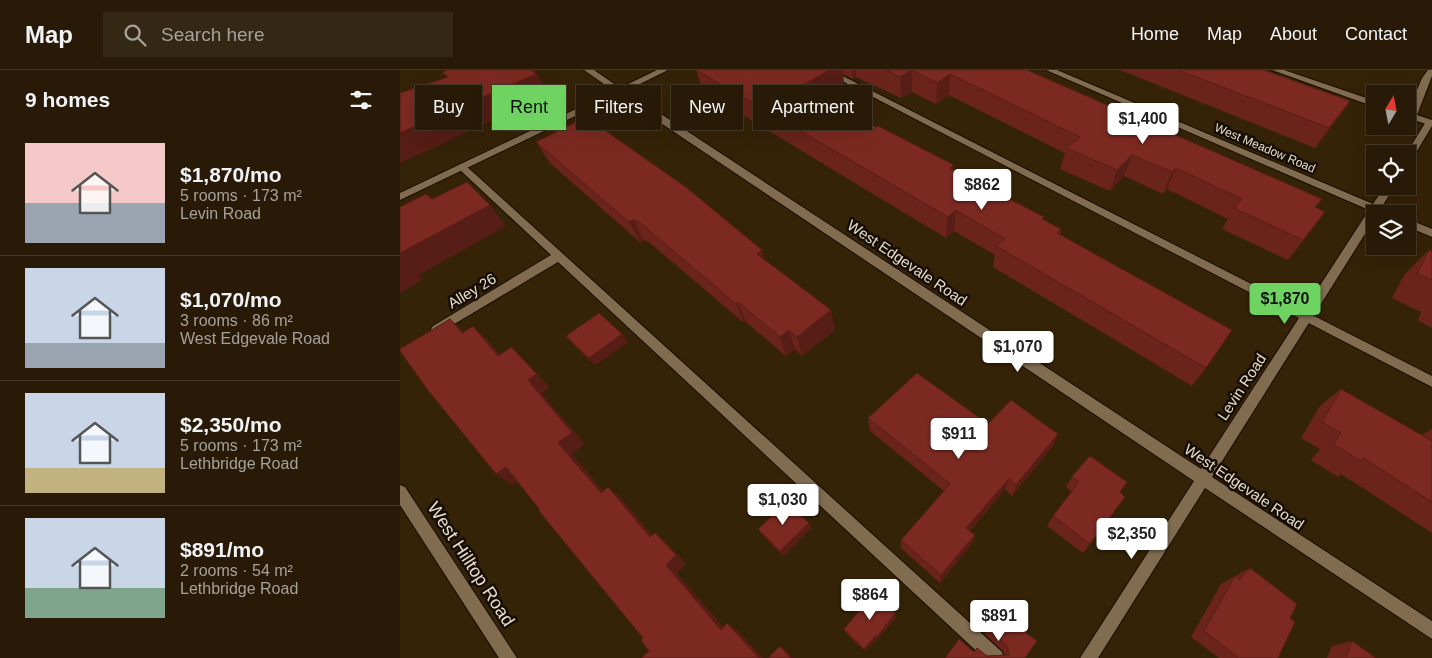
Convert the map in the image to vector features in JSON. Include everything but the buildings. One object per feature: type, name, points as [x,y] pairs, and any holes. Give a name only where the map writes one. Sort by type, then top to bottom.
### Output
[{"type":"street","name":"West Edgevale Road","points":[[588,70],[611,85]]},
{"type":"street","points":[[633,85],[664,70]]},
{"type":"street","points":[[825,70],[1432,382]]},
{"type":"street","name":"West Meadow Road","points":[[1050,70],[1367,205]]},
{"type":"street","points":[[1276,70],[1366,101]]},
{"type":"street","points":[[1416,101],[1426,78],[1432,71]]},
{"type":"street","points":[[400,197],[576,112]]},
{"type":"street","points":[[1416,117],[1431,123],[1416,146]]},
{"type":"street","name":"West Edgevale Road","points":[[661,118],[1432,632]]},
{"type":"street","points":[[462,167],[996,658]]},
{"type":"street","points":[[1416,226],[1432,233]]},
{"type":"street","name":"Levin Road","points":[[1088,658],[1306,317],[1366,232]]},
{"type":"street","name":"Alley 26","points":[[425,336],[559,256]]},
{"type":"street","name":"West Hilltop Road","points":[[400,492],[509,658]]}]
